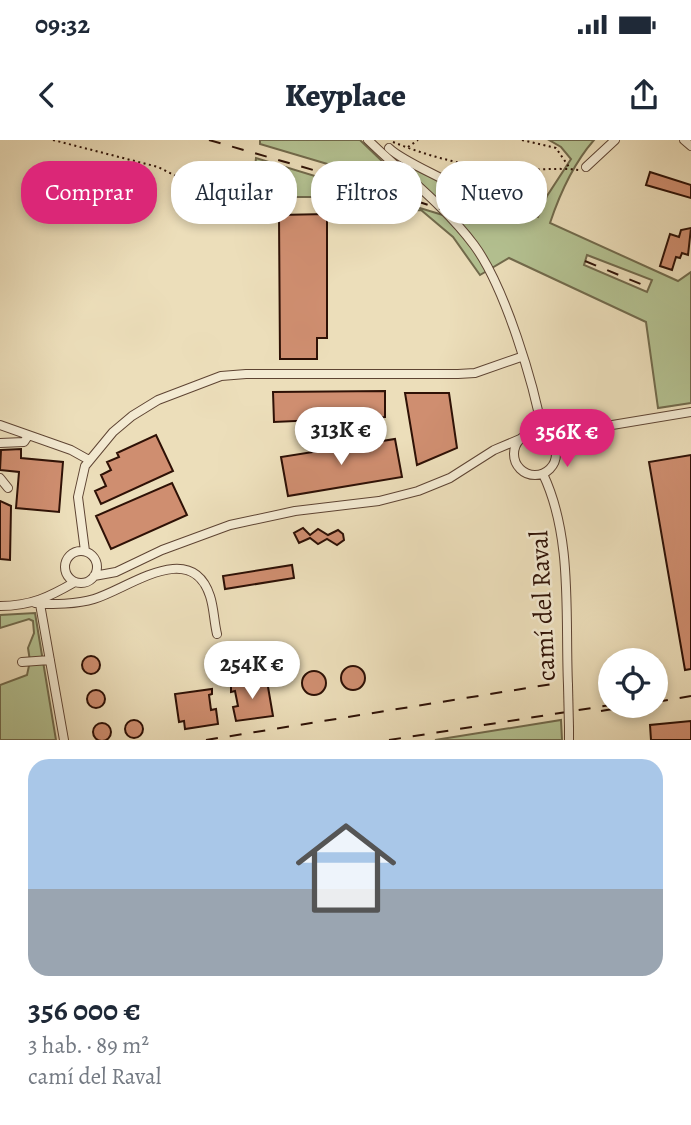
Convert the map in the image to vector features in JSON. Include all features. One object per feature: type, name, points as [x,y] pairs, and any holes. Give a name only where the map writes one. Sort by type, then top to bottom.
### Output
[{"type":"street","points":[[368,140],[459,227],[476,247],[493,277],[521,357],[544,436],[554,446],[555,459],[543,474],[522,471],[514,459],[502,452],[482,457]]},
{"type":"street","points":[[586,167],[615,140]]},
{"type":"street","points":[[684,140],[691,146]]},
{"type":"street","points":[[391,145],[436,177]]},
{"type":"street","points":[[85,551],[81,530],[79,482],[89,460],[132,416],[158,400],[221,376],[474,373],[521,357]]},
{"type":"street","points":[[533,433],[537,410]]},
{"type":"street","points":[[40,602],[75,582],[86,582],[94,576],[124,569],[162,550],[230,525],[295,511],[354,505],[418,491],[450,478],[482,457],[533,433],[544,436],[691,412]]},
{"type":"street","points":[[0,425],[71,450],[89,460]]},
{"type":"street","points":[[554,446],[568,431]]},
{"type":"street","points":[[0,443],[24,442],[28,436]]},
{"type":"street","points":[[514,459],[520,439]]},
{"type":"street","name":"camí del Raval","points":[[543,474],[553,495],[561,538],[569,740]]},
{"type":"street","points":[[0,478],[8,488]]},
{"type":"street","points":[[40,602],[59,589],[67,559],[79,547],[81,530]]},
{"type":"street","points":[[74,552],[85,551],[106,568],[124,569]]},
{"type":"street","points":[[93,556],[97,566],[94,576]]},
{"type":"street","points":[[0,607],[93,599],[162,569],[185,569],[194,575],[209,594],[217,634]]},
{"type":"street","points":[[65,570],[75,582]]},
{"type":"street","points":[[86,582],[93,599]]},
{"type":"street","points":[[40,602],[64,740]]},
{"type":"street","points":[[22,662],[50,660]]},
{"type":"path","points":[[53,140],[158,167],[171,174]]},
{"type":"path","points":[[408,147],[418,140]]},
{"type":"path","points":[[391,145],[408,147],[459,163],[497,168],[571,169],[556,148],[522,140]]},
{"type":"green space","points":[[260,140],[360,140],[382,161],[317,161],[260,144]]},
{"type":"green space","points":[[549,140],[594,140],[568,179],[550,223],[678,281],[691,272],[691,403],[658,408],[646,322],[509,258],[480,275],[453,237],[438,224],[547,224],[547,196],[571,159],[561,147]],"holes":[[[587,255],[652,280],[647,292],[584,265]]]},
{"type":"green space","points":[[399,156],[410,161],[393,161]]},
{"type":"green space","points":[[422,166],[436,172],[436,199],[422,194]]},
{"type":"green space","points":[[297,171],[311,175],[311,197],[297,197]]},
{"type":"green space","points":[[422,209],[436,213],[436,223],[422,211]]},
{"type":"green space","points":[[35,613],[56,740],[0,740],[0,685],[27,675],[30,661],[28,648],[34,633],[33,621],[29,619],[0,628],[0,615]]},
{"type":"green space","points":[[561,720],[562,740],[435,740]]},
{"type":"building","points":[[650,172],[691,185],[691,198],[646,185]]},
{"type":"building","points":[[311,214],[311,224],[327,224],[327,338],[317,338],[317,359],[280,359],[279,224],[297,224],[297,215]]},
{"type":"building","points":[[691,228],[688,255],[682,253],[680,258],[676,257],[672,270],[660,266],[670,234],[679,237],[681,230]]},
{"type":"building","points":[[385,391],[385,417],[274,422],[273,392]]},
{"type":"building","points":[[405,393],[449,393],[457,448],[417,465]]},
{"type":"building","points":[[156,435],[173,471],[101,504],[95,491],[106,486],[101,475],[111,470],[107,462],[119,457],[117,453]]},
{"type":"building","points":[[395,439],[402,477],[288,496],[281,457]]},
{"type":"building","points":[[21,449],[21,458],[63,462],[59,512],[16,508],[19,472],[0,470],[1,450]]},
{"type":"building","points":[[691,455],[691,669],[685,670],[649,462]]},
{"type":"building","points":[[172,483],[187,515],[111,549],[96,516]]},
{"type":"building","points":[[0,501],[11,506],[10,560],[0,559]]},
{"type":"building","points":[[303,528],[310,535],[318,529],[328,535],[338,530],[343,534],[344,540],[337,545],[327,539],[318,544],[310,538],[299,543],[294,533]]},
{"type":"building","points":[[292,565],[294,578],[225,589],[223,576]]},
{"type":"building","points":[[87,656],[95,656],[100,665],[98,672],[87,674],[82,669],[82,661]]},
{"type":"building","points":[[353,666],[362,669],[365,678],[362,687],[353,690],[344,687],[341,678],[344,669]]},
{"type":"building","points":[[314,671],[323,674],[326,683],[323,692],[314,695],[305,692],[302,683],[305,674]]},
{"type":"building","points":[[267,681],[273,716],[236,721],[233,707],[238,706],[235,691],[231,692],[231,686]]},
{"type":"building","points":[[212,689],[212,694],[209,695],[211,710],[216,709],[218,724],[185,729],[184,721],[179,722],[175,694]]},
{"type":"building","points":[[92,690],[100,690],[105,699],[103,706],[92,708],[87,703],[87,695]]},
{"type":"building","points":[[130,720],[138,720],[143,729],[141,736],[130,738],[125,733],[125,725]]},
{"type":"building","points":[[691,721],[691,740],[651,740],[650,725]]},
{"type":"building","points":[[102,723],[110,729],[110,735],[105,740],[96,738],[93,732],[96,726]]},
{"type":"railway","points":[[209,140],[436,207]]},
{"type":"railway","points":[[585,261],[648,287]]},
{"type":"railway","points":[[206,740],[552,684]]},
{"type":"railway","points":[[668,700],[691,696]]},
{"type":"railway","points":[[389,740],[598,707]]}]
